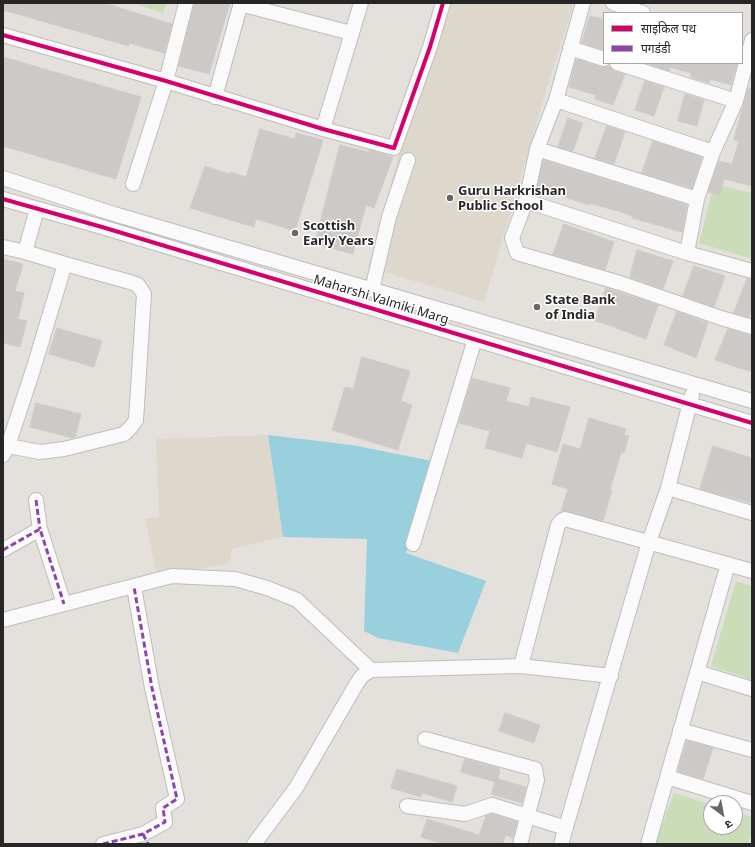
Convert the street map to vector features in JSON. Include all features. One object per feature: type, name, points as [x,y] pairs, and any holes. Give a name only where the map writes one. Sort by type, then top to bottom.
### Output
[{"type":"street","points":[[134,184],[166,81],[186,3]]},
{"type":"street","points":[[215,97],[240,3],[351,33]]},
{"type":"street","points":[[323,130],[361,3]]},
{"type":"street","points":[[3,35],[166,81],[323,130],[394,148],[430,47],[443,3]]},
{"type":"street","points":[[584,3],[556,100],[537,149],[526,201],[512,238],[518,253],[620,283],[720,318],[752,327]]},
{"type":"street","points":[[613,3],[640,12]]},
{"type":"street","points":[[687,254],[697,199],[713,152],[736,101],[748,44]]},
{"type":"street","points":[[570,48],[603,59]]},
{"type":"street","points":[[620,64],[736,101]]},
{"type":"street","points":[[556,100],[713,152]]},
{"type":"street","points":[[537,149],[697,199]]},
{"type":"street","points":[[372,290],[389,217],[408,160]]},
{"type":"street","name":"Maharshi Valmiki Marg","points":[[3,178],[114,214],[752,401]]},
{"type":"street","name":"Maharshi Valmiki Marg","points":[[3,199],[102,226],[752,423]]},
{"type":"street","points":[[526,201],[687,254],[752,271]]},
{"type":"street","points":[[25,252],[36,209]]},
{"type":"street","points":[[3,246],[130,282],[138,285],[144,294],[136,420],[131,427],[124,434],[64,449],[40,452],[6,451],[33,370],[65,264]]},
{"type":"street","points":[[413,544],[475,339]]},
{"type":"street","points":[[561,844],[649,542],[668,488],[696,385]]},
{"type":"street","points":[[668,488],[752,514]]},
{"type":"street","points":[[36,500],[40,529],[64,604]]},
{"type":"street","points":[[521,666],[560,523],[565,519],[752,571]]},
{"type":"street","points":[[3,550],[40,529]]},
{"type":"street","points":[[648,844],[728,564]]},
{"type":"street","points":[[3,620],[172,576],[235,579],[267,588],[297,600],[371,670]]},
{"type":"street","points":[[103,844],[146,839],[165,822],[163,808],[177,799],[152,688],[134,586]]},
{"type":"street","points":[[254,844],[296,788],[356,683],[362,676],[371,670],[521,666],[611,676]]},
{"type":"street","points":[[697,672],[752,689]]},
{"type":"street","points":[[680,730],[752,750]]},
{"type":"street","points":[[425,739],[535,769],[537,780],[520,844]]},
{"type":"street","points":[[667,777],[752,803]]},
{"type":"street","points":[[407,806],[465,814],[492,805],[566,828]]},
{"type":"shaded area","name":"Guru Harkrishan Public School","points":[[440,3],[574,3],[550,78],[484,302],[368,267]]},
{"type":"shaded area","points":[[268,435],[283,537],[232,549],[229,563],[157,577],[145,519],[159,516],[156,439]]},
{"type":"green space","points":[[133,3],[166,3],[163,13]]},
{"type":"green space","points":[[714,184],[752,193],[752,259],[699,243]]},
{"type":"green space","points":[[736,581],[752,586],[752,680],[711,666]]},
{"type":"green space","points":[[674,793],[703,802],[703,835],[743,835],[743,814],[752,817],[752,832],[748,844],[655,844]]},
{"type":"water","points":[[268,435],[352,445],[432,461],[406,553],[486,581],[458,653],[378,638],[364,631],[367,539],[283,537]]},
{"type":"building","points":[[3,3],[104,3],[172,24],[164,53],[129,43],[129,46],[3,10]]},
{"type":"building","points":[[194,3],[230,3],[209,74],[179,66]]},
{"type":"building","points":[[590,16],[603,19],[603,50],[582,43]]},
{"type":"building","points":[[3,57],[141,97],[116,179],[3,146]]},
{"type":"building","points":[[578,59],[601,67],[609,66],[614,71],[625,74],[613,105],[595,99],[596,95],[569,87],[576,60],[577,61]]},
{"type":"building","points":[[737,64],[731,85],[710,79],[709,83],[690,77],[691,73],[670,67],[669,71],[650,65]]},
{"type":"building","points":[[645,81],[664,87],[654,116],[635,110]]},
{"type":"building","points":[[748,88],[752,88],[752,186],[724,179],[720,195],[708,192],[719,161],[732,164],[739,141],[734,140]]},
{"type":"building","points":[[685,94],[704,100],[697,126],[678,121]]},
{"type":"building","points":[[568,118],[583,123],[573,151],[558,147]]},
{"type":"building","points":[[607,126],[625,132],[614,164],[595,158]]},
{"type":"building","points":[[260,129],[295,139],[296,133],[323,140],[295,231],[256,219],[254,227],[190,208],[205,166],[229,174],[230,172],[246,177]]},
{"type":"building","points":[[653,141],[702,157],[692,188],[642,173]]},
{"type":"building","points":[[340,145],[368,152],[369,150],[393,157],[374,208],[366,205],[353,254],[315,244]]},
{"type":"building","points":[[543,160],[687,205],[682,232],[632,218],[632,216],[621,212],[589,203],[589,205],[537,189]]},
{"type":"building","points":[[564,224],[614,242],[605,270],[553,255]]},
{"type":"building","points":[[637,250],[673,261],[663,289],[630,277]]},
{"type":"building","points":[[3,259],[23,264],[15,291],[24,293],[18,319],[27,321],[20,347],[3,343]]},
{"type":"building","points":[[694,266],[725,276],[714,307],[683,296]]},
{"type":"building","points":[[747,279],[752,279],[752,310],[749,317],[734,313]]},
{"type":"building","points":[[606,288],[658,305],[646,339],[616,327],[595,321]]},
{"type":"building","points":[[677,312],[708,323],[696,358],[664,345]]},
{"type":"building","points":[[57,328],[102,341],[94,367],[49,354]]},
{"type":"building","points":[[728,329],[752,336],[752,372],[715,360]]},
{"type":"building","points":[[362,357],[410,371],[401,401],[412,405],[398,450],[332,430],[345,387],[353,389]]},
{"type":"building","points":[[472,378],[510,388],[506,401],[529,407],[531,397],[570,407],[557,452],[526,443],[522,458],[485,448],[490,431],[459,423]]},
{"type":"building","points":[[36,403],[81,414],[75,437],[73,438],[30,427]]},
{"type":"building","points":[[589,418],[626,429],[624,435],[629,436],[624,453],[621,452],[603,521],[567,511],[561,511],[568,489],[552,484],[563,444],[580,449]]},
{"type":"building","points":[[713,446],[752,458],[752,503],[700,489]]},
{"type":"building","points":[[505,713],[540,725],[534,743],[499,731]]},
{"type":"building","points":[[687,741],[713,748],[703,779],[678,771]]},
{"type":"building","points":[[465,759],[498,768],[500,769],[498,779],[526,787],[522,803],[491,794],[495,782],[461,772]]},
{"type":"building","points":[[397,769],[457,786],[452,802],[422,793],[421,797],[391,788]]},
{"type":"building","points":[[492,814],[517,822],[513,838],[505,835],[503,844],[443,844],[421,837],[427,819],[479,835],[486,816]]},
{"type":"marked path","points":[[36,500],[40,529]]},
{"type":"marked path","points":[[3,550],[40,529],[64,604]]},
{"type":"marked path","points":[[103,844],[143,834],[165,822],[163,808],[177,799],[152,688],[134,587]]},
{"type":"marked path","points":[[143,834],[148,844]]},
{"type":"cycle path","points":[[3,35],[166,81],[323,129],[394,148],[430,47],[443,3]]},
{"type":"cycle path","points":[[3,199],[102,227],[752,423]]},
{"type":"place","name":"Guru Harkrishan Public School","points":[[450,198]]},
{"type":"place","name":"Scottish Early Years","points":[[295,233]]},
{"type":"place","name":"State Bank of India","points":[[537,307]]}]
